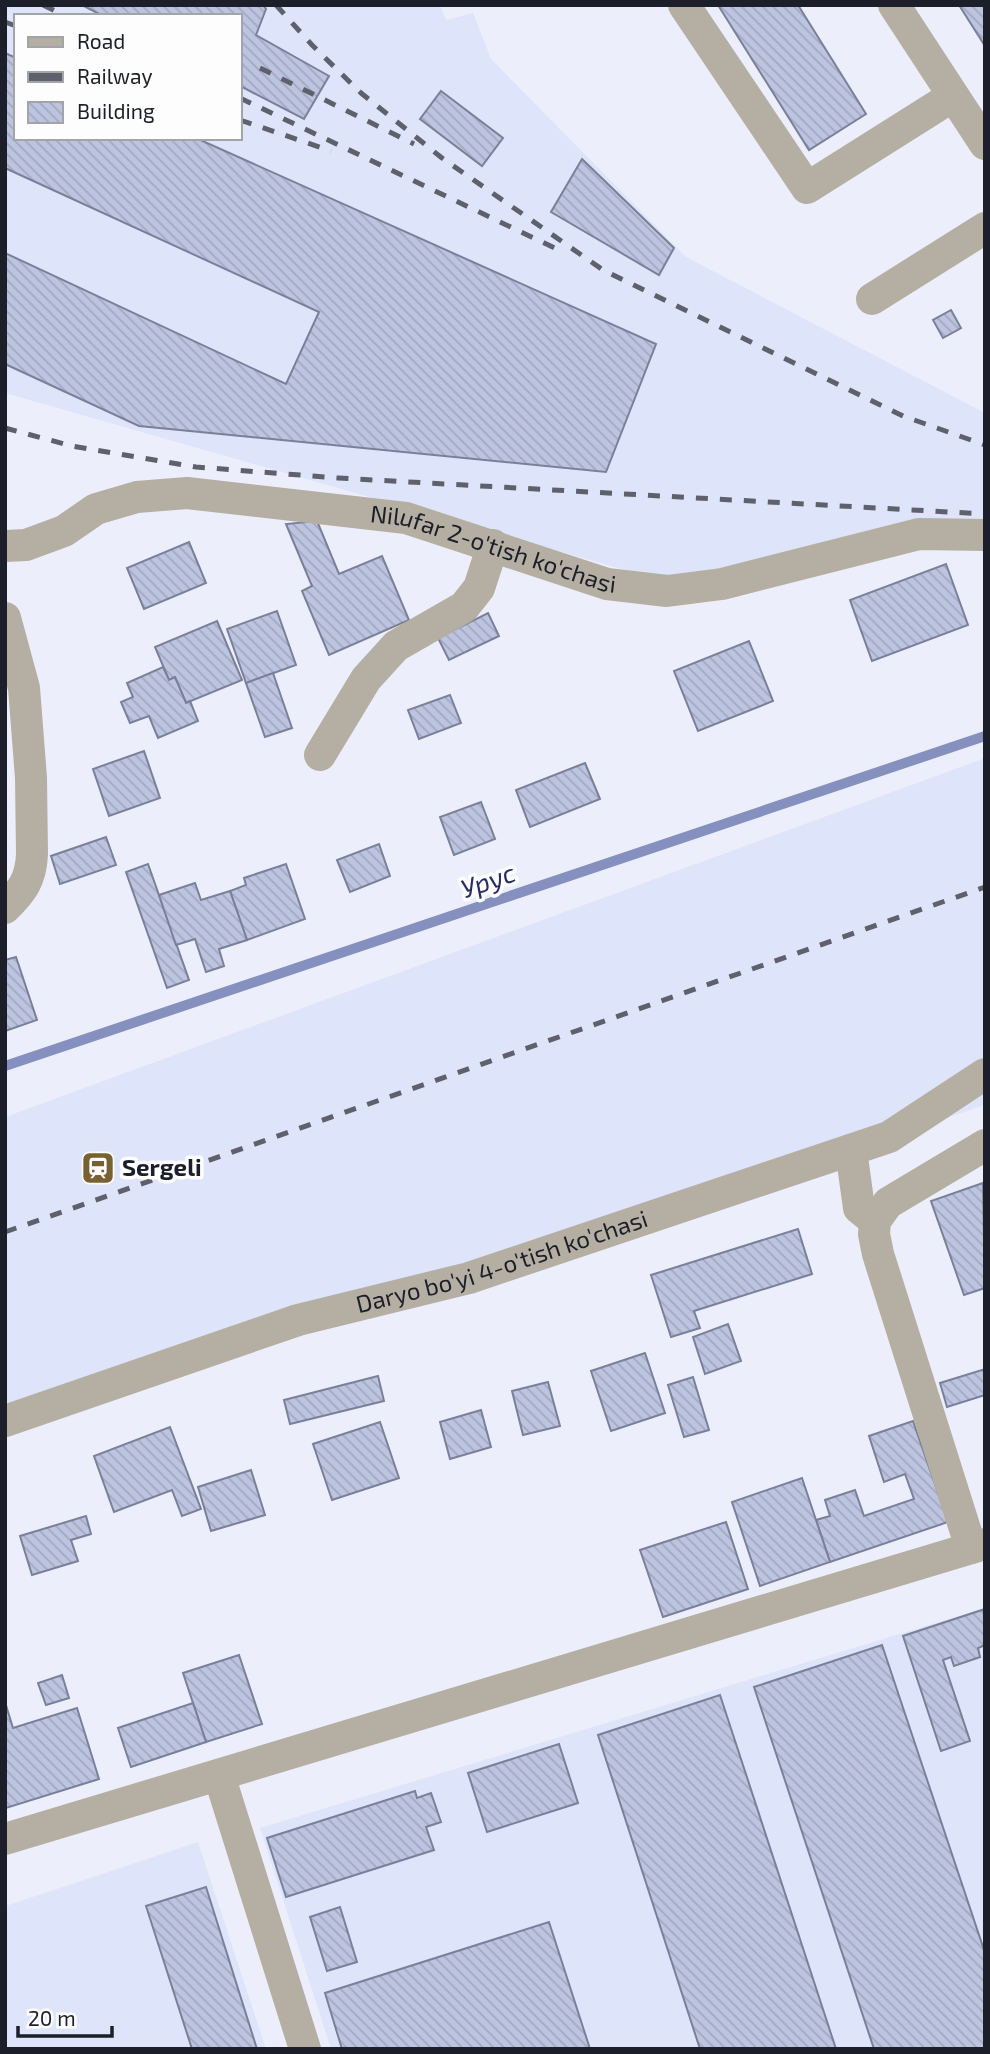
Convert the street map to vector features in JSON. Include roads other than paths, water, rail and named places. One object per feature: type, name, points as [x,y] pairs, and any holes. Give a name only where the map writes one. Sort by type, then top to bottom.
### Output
[{"type":"street","points":[[684,5],[807,187],[953,96]]},
{"type":"street","points":[[894,5],[983,137]]},
{"type":"street","points":[[872,299],[985,229]]},
{"type":"street","name":"Nilufar 2-o'tish ko'chasi","points":[[5,545],[26,545],[64,531],[96,509],[127,500],[187,492],[406,518],[607,584],[667,591],[722,584],[919,534],[985,535]]},
{"type":"street","points":[[320,755],[366,679],[396,646],[464,607],[479,588],[493,545]]},
{"type":"street","points":[[5,618],[24,688],[32,778],[33,854],[24,889],[5,908]]},
{"type":"street","points":[[5,831],[33,854]]},
{"type":"street","name":"Daryo bo'yi 4-o'tish ko'chasi","points":[[5,1421],[298,1320],[469,1278],[889,1138],[985,1074]]},
{"type":"street","points":[[5,1839],[978,1546],[878,1254],[874,1234],[875,1221],[888,1203],[985,1145]]},
{"type":"street","points":[[851,1150],[859,1208],[875,1221]]},
{"type":"street","points":[[219,1774],[305,2049]]},
{"type":"waterway","name":"Урус","points":[[5,1066],[985,736]]},
{"type":"railway","points":[[43,5],[62,14]]},
{"type":"railway","points":[[276,5],[361,93],[442,158],[603,270],[903,416],[985,445]]},
{"type":"railway","points":[[5,22],[14,25]]},
{"type":"railway","points":[[260,68],[414,144]]},
{"type":"railway","points":[[242,99],[561,251]]},
{"type":"railway","points":[[242,121],[331,151]]},
{"type":"railway","points":[[5,428],[72,446],[196,467],[338,478],[985,514]]},
{"type":"railway","points":[[5,1232],[985,887]]},
{"type":"place","name":"Sergeli","points":[[98,1168]]}]
